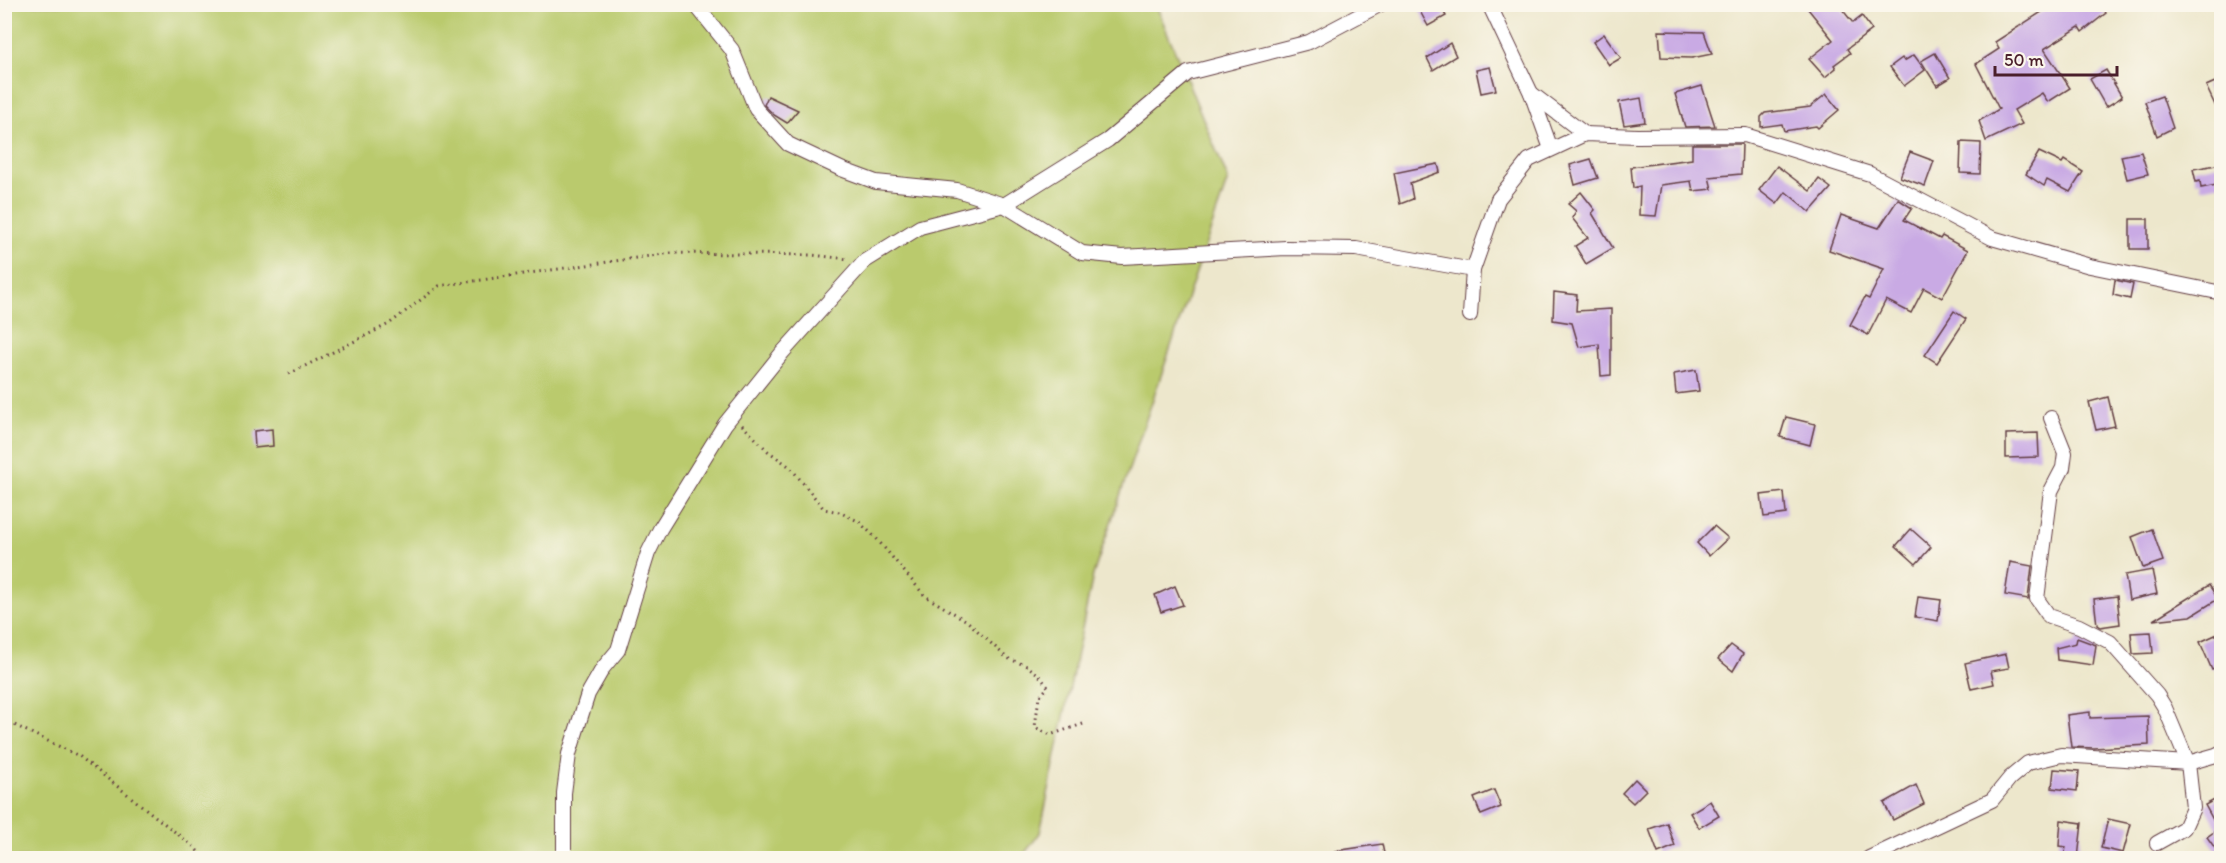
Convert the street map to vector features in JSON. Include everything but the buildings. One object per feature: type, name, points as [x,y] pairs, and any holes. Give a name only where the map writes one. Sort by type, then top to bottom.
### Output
[{"type":"street","points":[[695,4],[732,50],[756,109],[788,144],[841,169],[876,182],[957,190],[1004,205],[1082,254],[1122,257],[1286,248],[1356,249],[1473,270]]},
{"type":"street","points":[[562,858],[564,852],[564,794],[569,754],[588,693],[603,668],[618,650],[648,553],[660,529],[732,415],[782,353],[865,261],[920,227],[1004,205],[1108,140],[1188,73],[1309,42],[1382,4]]},
{"type":"street","points":[[1489,4],[1532,93],[1551,149]]},
{"type":"street","points":[[1532,93],[1585,134]]},
{"type":"street","points":[[1470,315],[1473,270],[1498,199],[1529,160],[1585,134],[1745,135],[1870,174],[1992,238],[2090,266],[2222,293]]},
{"type":"street","points":[[2051,418],[2065,453],[2063,468],[2051,491],[2037,599],[2049,616],[2079,626],[2110,642],[2157,695],[2165,708],[2188,763],[2193,808],[2184,828],[2157,843]]},
{"type":"street","points":[[1869,858],[1992,800],[2010,778],[2028,763],[2061,755],[2188,763],[2216,756],[2222,752]]},
{"type":"path","points":[[289,375],[388,324],[439,286],[671,253],[812,255],[865,261]]},
{"type":"path","points":[[732,415],[768,451],[789,467],[824,509],[858,520],[925,596],[967,621],[1007,658],[1027,666],[1038,674],[1048,687],[1039,697],[1035,727],[1050,735],[1086,723]]},
{"type":"path","points":[[4,720],[79,756],[194,847],[204,858]]},
{"type":"green space","points":[[5,5],[1156,5],[1228,179],[1093,575],[1040,833],[1021,858],[5,858]]}]
